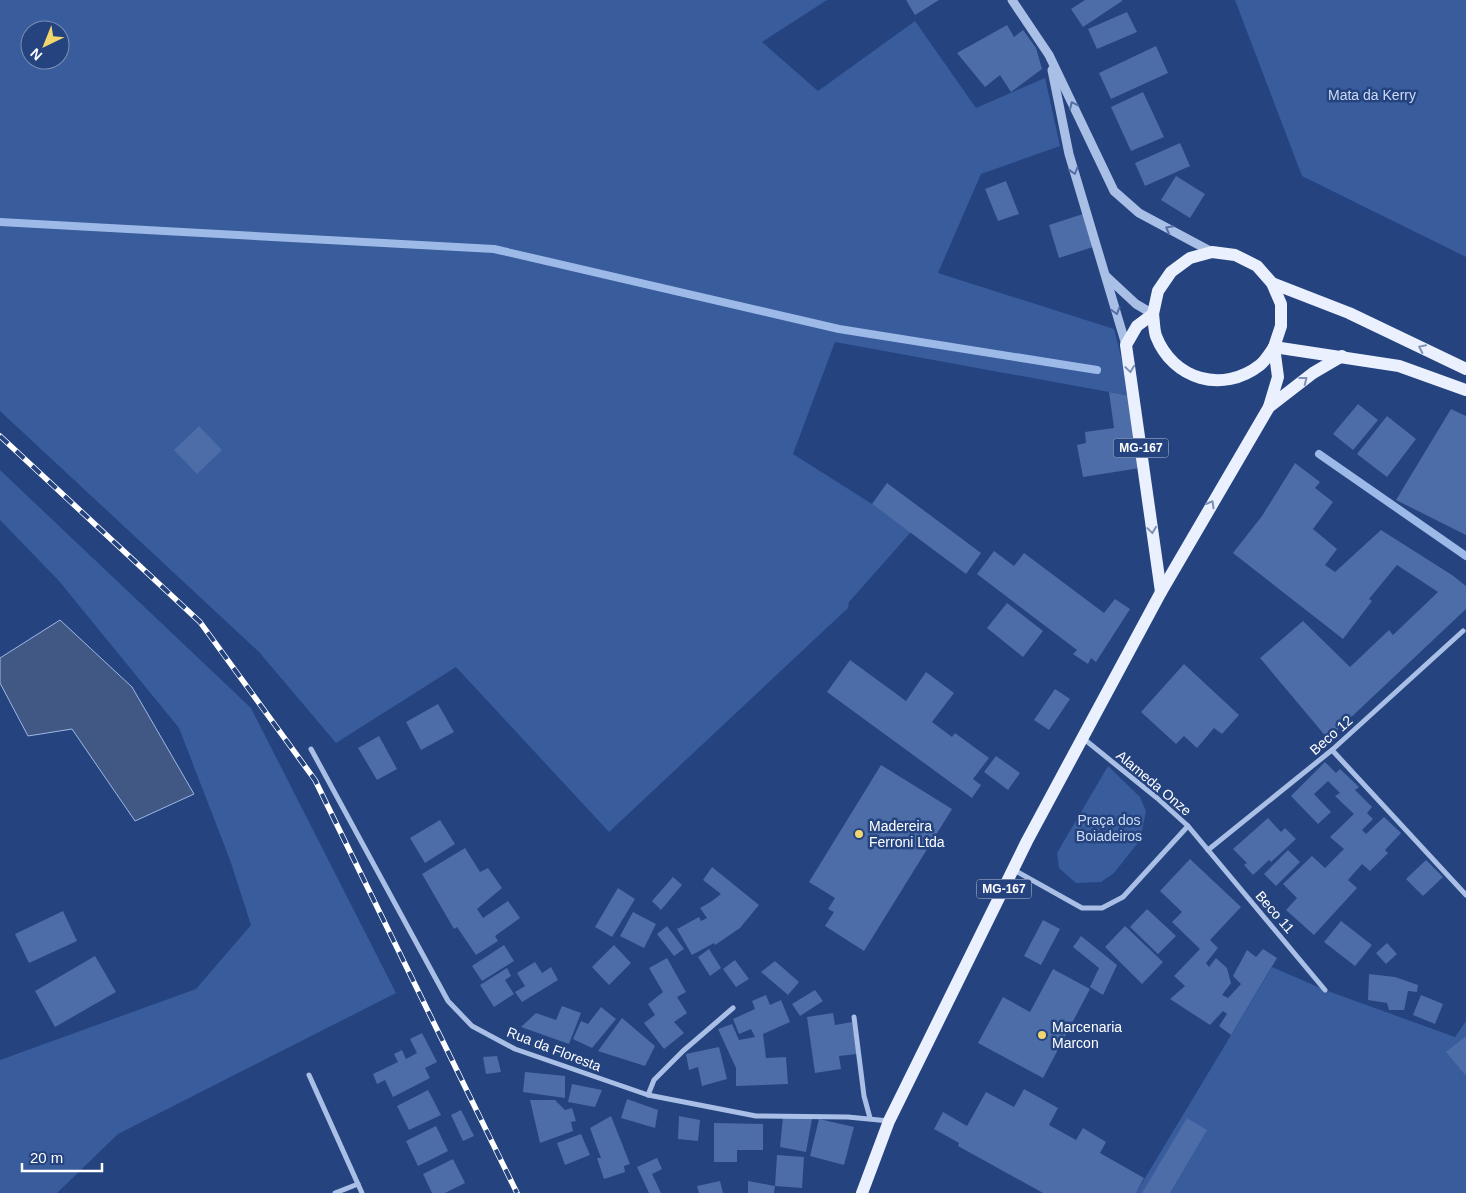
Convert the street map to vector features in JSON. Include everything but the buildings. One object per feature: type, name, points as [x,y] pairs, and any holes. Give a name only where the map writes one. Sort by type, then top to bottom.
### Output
[{"type":"main road","points":[[1212,252],[1236,255],[1257,266],[1272,283],[1281,304],[1281,326],[1274,347],[1261,364],[1243,376],[1222,381],[1200,379],[1181,370],[1165,355],[1156,335],[1153,314],[1158,291],[1171,272],[1190,258],[1212,252]]},
{"type":"main road","points":[[1272,283],[1349,313],[1466,369]]},
{"type":"main road","points":[[1126,344],[1137,326],[1153,314]]},
{"type":"main road","name":"MG-167","points":[[1126,344],[1161,592]]},
{"type":"main road","points":[[1274,347],[1399,366],[1466,390]]},
{"type":"main road","points":[[1269,407],[1278,377],[1274,347]]},
{"type":"main road","name":"MG-167","points":[[862,1193],[889,1121],[1026,841],[1161,592],[1269,407],[1313,373],[1342,356]]},
{"type":"street","points":[[1012,0],[1050,55],[1114,191],[1140,213],[1212,252]]},
{"type":"street","name":"MG-167","points":[[1050,55],[1069,154],[1126,344]]},
{"type":"street","points":[[1106,277],[1136,304],[1153,314]]},
{"type":"street","name":"Beco 12","points":[[1208,850],[1332,750],[1463,631]]},
{"type":"street","name":"Alameda Onze","points":[[1082,738],[1157,798],[1188,826],[1208,850]]},
{"type":"street","name":"Rua da Floresta","points":[[311,749],[448,1002],[472,1026],[515,1049],[648,1095],[756,1116],[870,1118],[889,1121]]},
{"type":"street","points":[[1332,750],[1466,895]]},
{"type":"street","points":[[1013,870],[1082,908],[1102,908],[1122,897],[1188,826]]},
{"type":"street","name":"Beco 11","points":[[1208,850],[1326,990]]},
{"type":"street","points":[[648,1095],[654,1080],[683,1051],[734,1008]]},
{"type":"street","points":[[854,1018],[864,1096],[870,1118]]},
{"type":"street","points":[[309,1074],[362,1193]]},
{"type":"street","points":[[336,1193],[358,1184]]},
{"type":"green space","points":[[0,0],[827,0],[762,42],[818,91],[915,21],[976,108],[1045,78],[1060,146],[981,174],[938,273],[1114,329],[1131,396],[835,342],[793,454],[872,504],[911,532],[849,602],[848,608],[609,832],[456,667],[336,743],[259,652],[0,411]]},
{"type":"green space","name":"Mata da Kerry","points":[[1235,0],[1466,0],[1466,257],[1302,176]]},
{"type":"green space","points":[[0,470],[251,708],[396,993],[118,1134],[57,1193],[0,1193],[0,1060],[196,989],[251,925],[230,860],[179,728],[59,581],[0,520]]},
{"type":"green space","name":"Praça dos Boiadeiros","points":[[1108,766],[1140,797],[1146,811],[1140,840],[1114,873],[1101,882],[1076,883],[1059,868],[1057,853]]},
{"type":"green space","points":[[1272,967],[1325,990],[1455,1037],[1466,1021],[1466,1193],[1136,1193]]},
{"type":"shaded area","points":[[60,620],[132,687],[194,794],[135,821],[72,729],[28,736],[0,683],[0,658]]},
{"type":"waterway","points":[[0,222],[494,249],[839,329],[1097,370]]},
{"type":"waterway","points":[[1319,454],[1466,556]]},
{"type":"railway","points":[[0,436],[200,622],[315,780],[517,1193]]},
{"type":"place","name":"Madereira Ferroni Ltda","points":[[859,834]]},
{"type":"place","name":"Marcenaria Marcon","points":[[1042,1035]]}]
